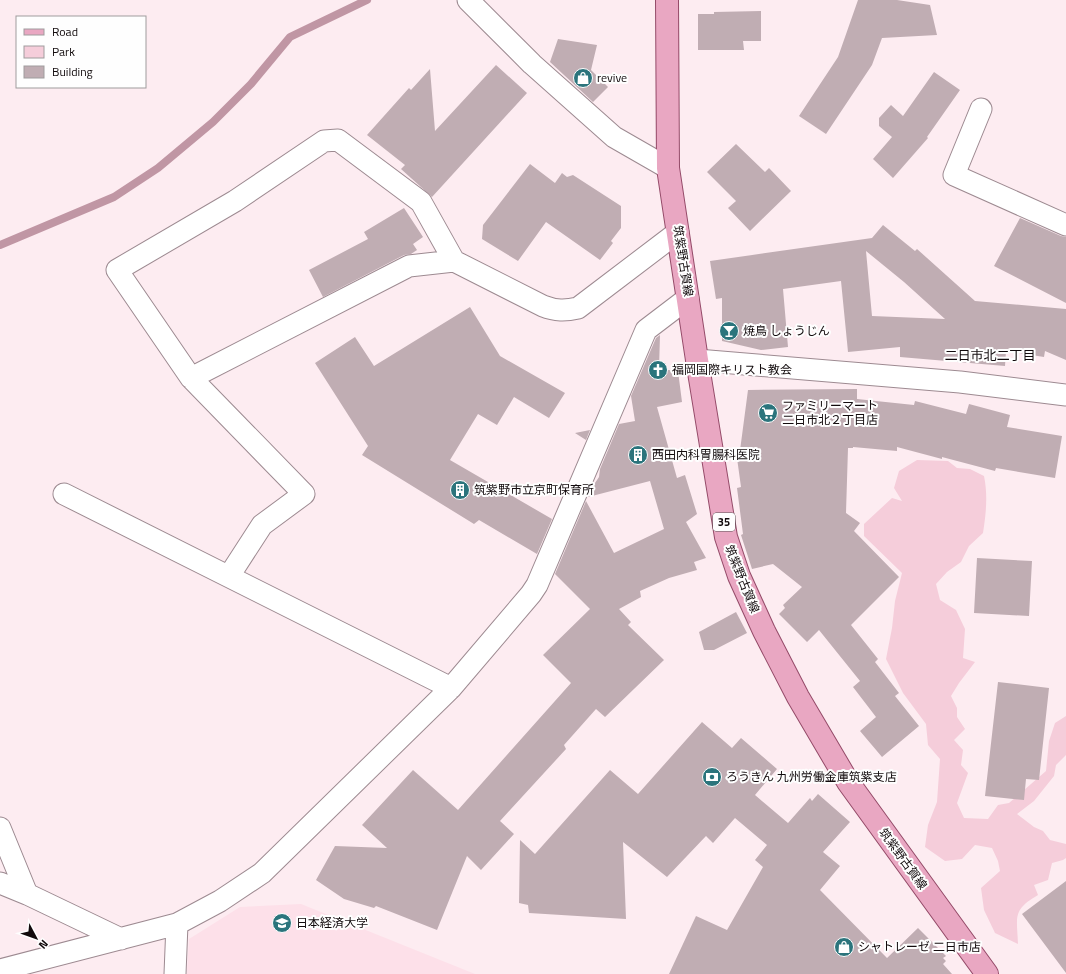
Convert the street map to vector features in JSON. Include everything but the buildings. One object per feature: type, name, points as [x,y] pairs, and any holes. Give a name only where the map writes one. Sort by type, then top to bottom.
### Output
[{"type":"main road","name":"筑紫野古賀線","points":[[667,0],[668,168],[726,537],[739,576],[764,631],[798,697],[848,782],[987,974]]},
{"type":"street","points":[[468,0],[532,64],[614,137],[668,168]]},
{"type":"street","points":[[981,109],[954,175],[1066,225]]},
{"type":"street","points":[[229,576],[262,525],[304,494],[191,378],[117,270],[235,201],[324,141],[338,140],[421,202],[454,261]]},
{"type":"street","points":[[191,378],[408,266],[454,261],[543,306],[552,310],[564,311],[578,308],[678,232]]},
{"type":"street","points":[[0,970],[177,924],[220,901],[262,873],[451,688],[531,594],[537,585],[646,330],[688,298]]},
{"type":"street","points":[[697,360],[960,382],[1066,395]]},
{"type":"street","points":[[64,494],[451,688]]},
{"type":"street","points":[[0,828],[27,894]]},
{"type":"street","points":[[0,883],[27,894],[121,939]]},
{"type":"street","points":[[175,974],[177,924]]},
{"type":"shaded area","name":"日本経済大学","points":[[301,904],[475,974],[187,974],[189,939],[240,907]]},
{"type":"green space","points":[[917,460],[948,461],[957,468],[970,469],[984,476],[986,490],[983,533],[969,546],[961,562],[947,572],[936,584],[940,600],[956,610],[965,629],[963,658],[975,662],[951,696],[957,708],[957,717],[965,729],[954,740],[963,750],[961,765],[968,773],[957,803],[964,818],[988,819],[998,805],[1009,803],[1046,771],[1049,741],[1055,723],[1066,716],[1066,755],[1056,765],[1054,776],[1034,801],[1017,814],[1034,827],[1043,831],[1050,840],[1066,844],[1066,858],[1052,863],[1048,880],[1034,885],[1038,895],[1024,905],[1020,910],[1017,921],[1018,944],[995,933],[984,910],[981,888],[1000,871],[998,861],[992,848],[975,845],[962,859],[945,861],[925,847],[928,825],[937,802],[940,759],[928,745],[926,724],[903,693],[886,659],[895,601],[902,573],[864,536],[864,524],[892,498],[902,501],[894,488],[899,471]]},
{"type":"waterway","points":[[0,245],[114,197],[158,168],[213,122],[251,84],[290,37],[367,0]]},
{"type":"place","name":"revive","points":[[583,78]]},
{"type":"place","name":"焼鳥 しょうじん","points":[[729,331]]},
{"type":"place","name":"福岡国際キリスト教会","points":[[658,370]]},
{"type":"place","name":"ファミリーマート 二日市北２丁目店","points":[[768,413]]},
{"type":"place","name":"西田内科胃腸科医院","points":[[638,455]]},
{"type":"place","name":"筑紫野市立京町保育所","points":[[460,490]]},
{"type":"place","name":"ろうきん 九州労働金庫筑紫支店","points":[[712,777]]},
{"type":"place","name":"日本経済大学","points":[[282,923]]},
{"type":"place","name":"シャトレーゼ 二日市店","points":[[844,947]]},
{"type":"district","name":"二日市北二丁目","points":[[990,355]]}]
